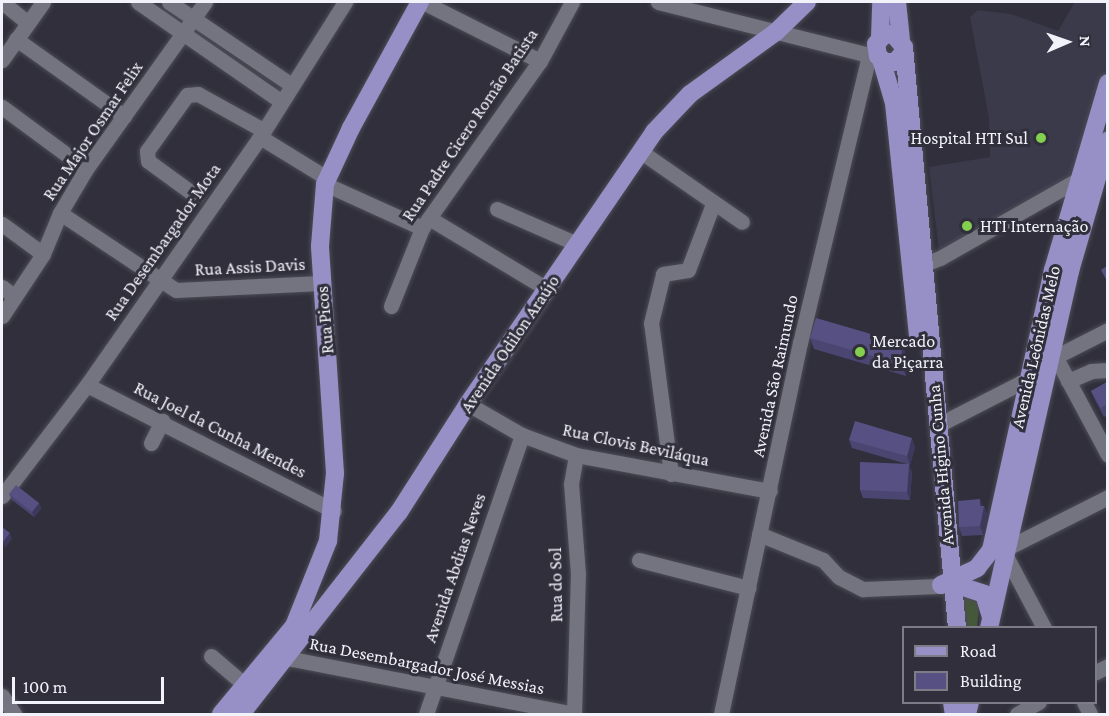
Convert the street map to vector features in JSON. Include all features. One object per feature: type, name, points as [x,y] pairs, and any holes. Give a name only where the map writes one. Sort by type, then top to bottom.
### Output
[{"type":"main road","name":"Rua Picos","points":[[281,652],[294,626],[328,541],[334,511],[334,434],[321,284],[320,227],[326,181],[421,2]]},
{"type":"main road","name":"Avenida Odilon Araújo","points":[[241,714],[281,652],[399,512],[468,404],[640,151],[681,101],[776,32],[807,2]]},
{"type":"main road","name":"Avenida Higino Cunha","points":[[881,2],[877,51],[894,103],[938,425],[945,585],[944,626]]},
{"type":"main road","name":"Avenida Higino Cunha","points":[[897,2],[917,267],[921,358],[945,585],[957,626]]},
{"type":"main road","points":[[893,34],[902,45],[895,62],[877,51],[893,34]]},
{"type":"main road","name":"Avenida Leônidas Melo","points":[[945,585],[977,568],[991,550],[1035,385],[1080,178],[1107,83]]},
{"type":"main road","name":"Avenida Leônidas Melo","points":[[990,625],[1008,553],[1035,385],[1053,357],[1103,166],[1107,140]]},
{"type":"main road","points":[[945,585],[984,594],[990,605],[990,625]]},
{"type":"main road","name":"Avenida Odilon Araújo","points":[[221,714],[245,685],[281,652]]},
{"type":"street","points":[[2,2],[27,22]]},
{"type":"street","points":[[2,60],[43,2]]},
{"type":"street","points":[[138,2],[279,100]]},
{"type":"street","points":[[169,2],[290,84]]},
{"type":"street","name":"Rua Major Osmar Felix","points":[[2,316],[44,254],[60,213],[86,169],[205,2]]},
{"type":"street","name":"Rua Desembargador Mota","points":[[2,496],[87,385],[262,134],[279,100],[345,2]]},
{"type":"street","points":[[421,2],[540,61]]},
{"type":"street","name":"Rua Padre Cicero Romão Batista","points":[[391,306],[425,223],[540,61],[572,2]]},
{"type":"street","points":[[658,2],[776,32],[877,51]]},
{"type":"street","points":[[16,39],[124,116]]},
{"type":"street","name":"Avenida São Raimundo","points":[[721,714],[759,534],[877,51]]},
{"type":"street","points":[[196,196],[148,161],[147,151],[187,95],[198,94],[262,134],[326,181],[425,223],[547,289]]},
{"type":"street","points":[[2,107],[86,169]]},
{"type":"street","points":[[640,151],[742,222]]},
{"type":"street","points":[[917,267],[1103,166]]},
{"type":"street","points":[[671,474],[651,323],[663,274],[688,270],[713,204]]},
{"type":"street","points":[[497,209],[577,244]]},
{"type":"street","name":"Rua Assis Davis","points":[[60,213],[159,281],[176,290],[321,284]]},
{"type":"street","points":[[2,224],[44,254]]},
{"type":"street","points":[[2,287],[15,297]]},
{"type":"street","points":[[1107,330],[1053,357],[1107,456]]},
{"type":"street","points":[[1068,381],[1091,371],[1107,370]]},
{"type":"street","name":"Rua Joel da Cunha Mendes","points":[[87,385],[162,421],[334,511]]},
{"type":"street","points":[[938,425],[1035,385]]},
{"type":"street","name":"Rua Clovis Beviláqua","points":[[468,404],[522,435],[576,455],[770,491]]},
{"type":"street","points":[[151,443],[162,421]]},
{"type":"street","name":"Avenida Abdias Neves","points":[[426,714],[522,435]]},
{"type":"street","name":"Rua do Sol","points":[[574,714],[578,574],[571,484],[576,455]]},
{"type":"street","points":[[1044,626],[1008,553],[1107,496]]},
{"type":"street","points":[[759,534],[823,560],[839,577],[863,589],[945,585]]},
{"type":"street","points":[[639,560],[748,588]]},
{"type":"street","name":"Rua Desembargador José Messias","points":[[281,652],[434,688],[574,714]]},
{"type":"street","points":[[211,656],[245,685]]},
{"type":"street","points":[[2,696],[14,714]]},
{"type":"street","points":[[1017,714],[1035,704]]},
{"type":"shaded area","name":"Hospital HTI Sul","points":[[1075,2],[1107,2],[1107,92],[1079,183],[940,258],[929,167],[990,157],[989,118],[970,17],[978,10],[1011,14],[1058,31]]},
{"type":"green space","points":[[965,592],[974,596],[979,606],[977,626],[963,626],[958,607]]},
{"type":"building","points":[[1107,266],[1107,281],[1101,270]]},
{"type":"building","points":[[816,318],[902,343],[901,364],[810,338]]},
{"type":"building","points":[[1107,382],[1107,404],[1101,408],[1091,391]]},
{"type":"building","points":[[855,421],[912,438],[907,456],[849,440]]},
{"type":"building","points":[[860,462],[909,464],[907,492],[860,490]]},
{"type":"building","points":[[16,485],[39,503],[32,512],[9,494]]},
{"type":"building","points":[[980,499],[980,506],[984,506],[980,526],[959,527],[958,501]]},
{"type":"building","points":[[2,527],[10,533],[3,542],[2,541]]},
{"type":"place","name":"Hospital HTI Sul","points":[[1041,138]]},
{"type":"place","name":"HTI Internação","points":[[967,226]]},
{"type":"place","name":"Mercado da Piçarra","points":[[860,352]]}]
